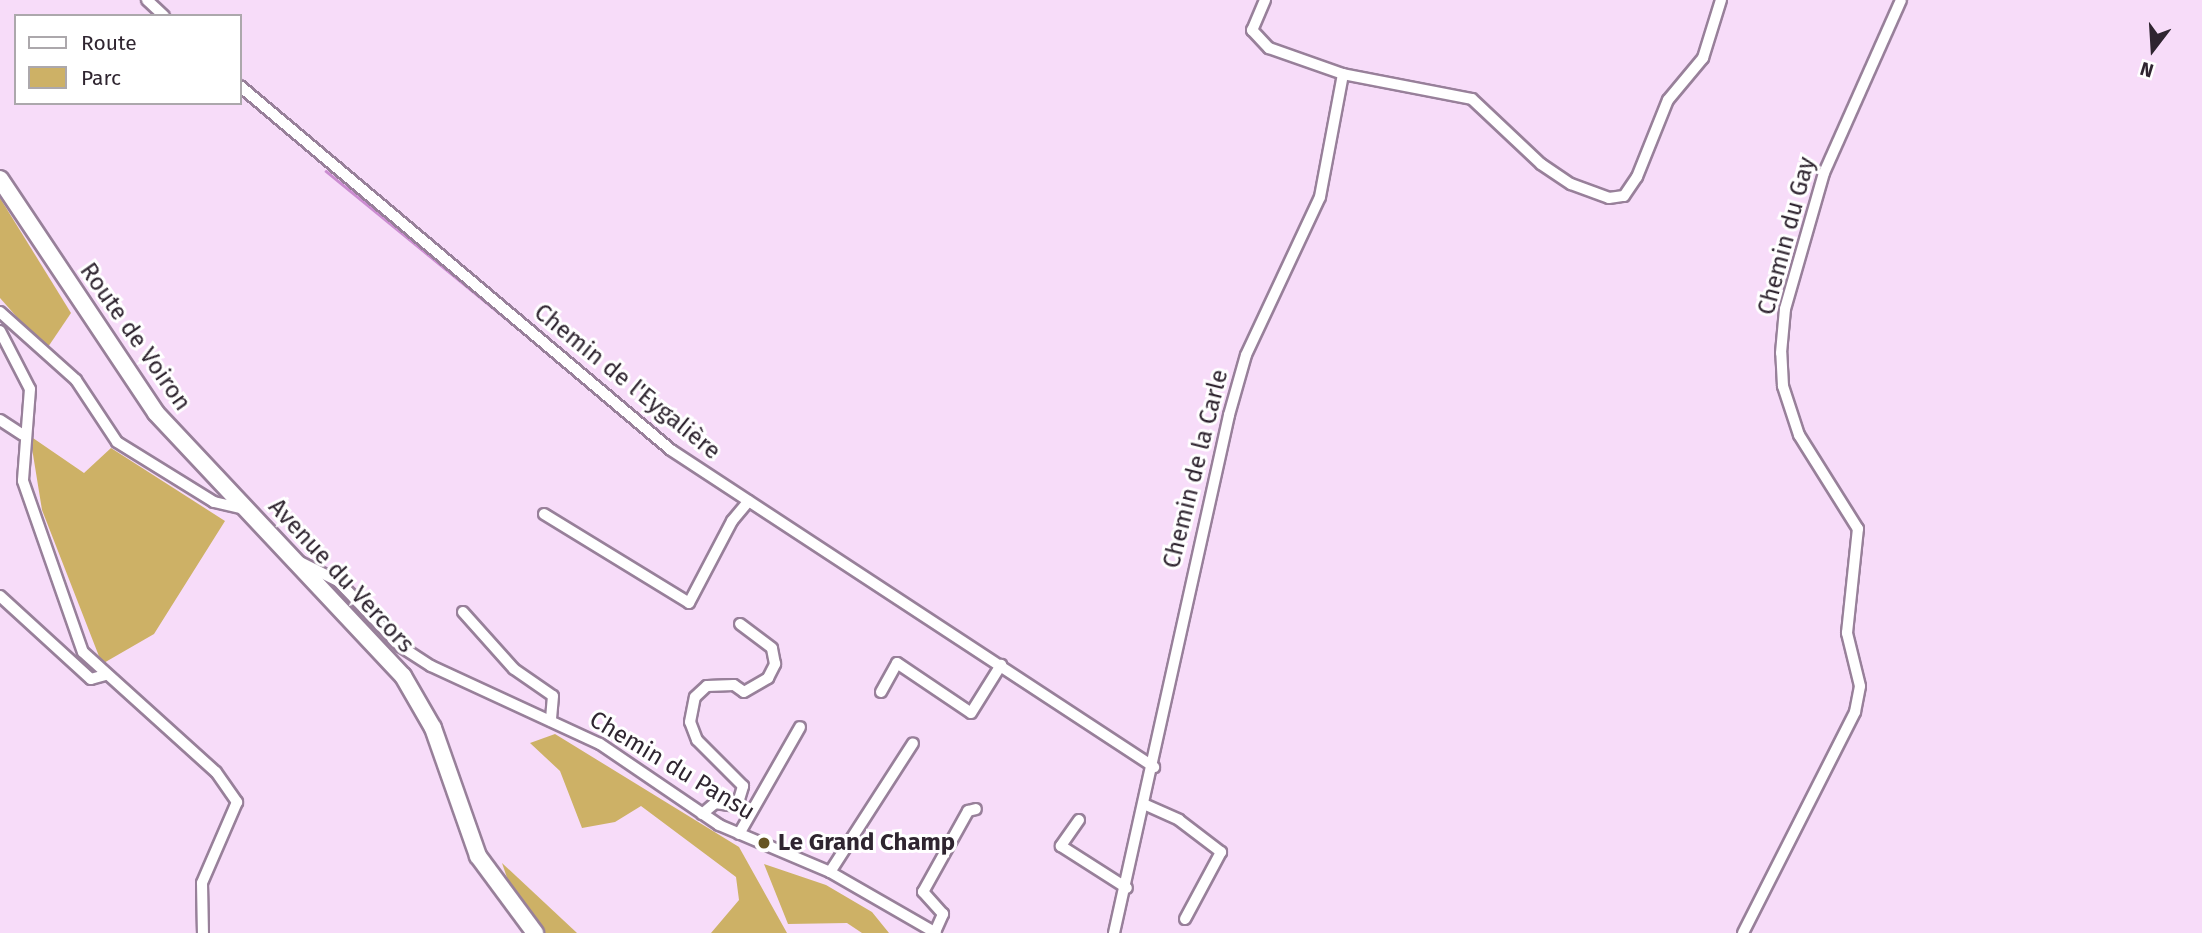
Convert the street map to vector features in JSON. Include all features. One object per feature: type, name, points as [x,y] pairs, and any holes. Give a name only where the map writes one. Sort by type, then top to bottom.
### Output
[{"type":"main road","name":"Route de Voiron","points":[[0,179],[156,413],[246,510]]},
{"type":"main road","name":"Avenue du Vercors","points":[[246,510],[377,644],[421,704],[478,856],[535,933]]},
{"type":"street","points":[[147,0],[162,14]]},
{"type":"street","points":[[1265,0],[1252,30],[1256,40],[1343,74],[1465,96],[1571,184],[1609,198],[1624,196],[1668,100],[1703,58],[1721,0]]},
{"type":"street","name":"Chemin du Gay","points":[[1743,933],[1855,712],[1860,686],[1847,633],[1858,528],[1799,435],[1783,386],[1781,353],[1785,309],[1824,173],[1901,0]]},
{"type":"street","name":"Chemin de la Carle","points":[[1114,933],[1146,806],[1229,415],[1246,355],[1320,197],[1343,74]]},
{"type":"street","name":"Chemin de l'Eygalière","points":[[242,88],[671,450],[1154,767]]},
{"type":"street","points":[[0,312],[45,359],[76,380],[117,442],[214,502],[246,510]]},
{"type":"street","points":[[0,331],[30,389],[23,435],[23,481],[83,652],[105,675],[216,772],[237,802],[202,883],[204,933]]},
{"type":"street","points":[[0,420],[23,435]]},
{"type":"street","points":[[544,514],[690,603],[749,501]]},
{"type":"street","name":"Chemin du Pansu","points":[[291,559],[338,580],[400,646],[431,666],[600,744],[702,814],[739,834],[830,872],[935,933]]},
{"type":"street","points":[[0,596],[91,680],[105,675]]},
{"type":"street","points":[[463,612],[514,669],[553,696],[551,721]]},
{"type":"street","points":[[702,814],[715,803],[737,806],[743,786],[697,740],[692,705],[707,686],[734,685],[744,692],[768,678],[775,664],[772,648],[740,624]]},
{"type":"street","points":[[881,692],[897,663],[971,713],[1001,665]]},
{"type":"street","points":[[739,834],[800,727]]},
{"type":"street","points":[[830,872],[913,743]]},
{"type":"street","points":[[1146,806],[1179,820],[1221,852],[1185,919]]},
{"type":"street","points":[[935,933],[943,914],[923,892],[968,811],[976,809]]},
{"type":"street","points":[[1079,820],[1061,846],[1127,888]]},
{"type":"green space","points":[[0,198],[71,313],[46,350],[0,298]]},
{"type":"green space","points":[[30,436],[84,473],[111,448],[225,521],[154,634],[102,664],[42,510]]},
{"type":"green space","points":[[555,734],[739,847],[787,933],[711,933],[739,900],[736,877],[641,806],[615,822],[582,828],[560,771],[530,743]]},
{"type":"green space","points":[[502,863],[577,933],[544,933],[517,907]]},
{"type":"green space","points":[[764,864],[826,885],[872,912],[889,933],[862,933],[847,923],[788,924]]},
{"type":"waterway","points":[[326,171],[551,355]]},
{"type":"place","name":"Le Grand Champ","points":[[764,843]]}]
